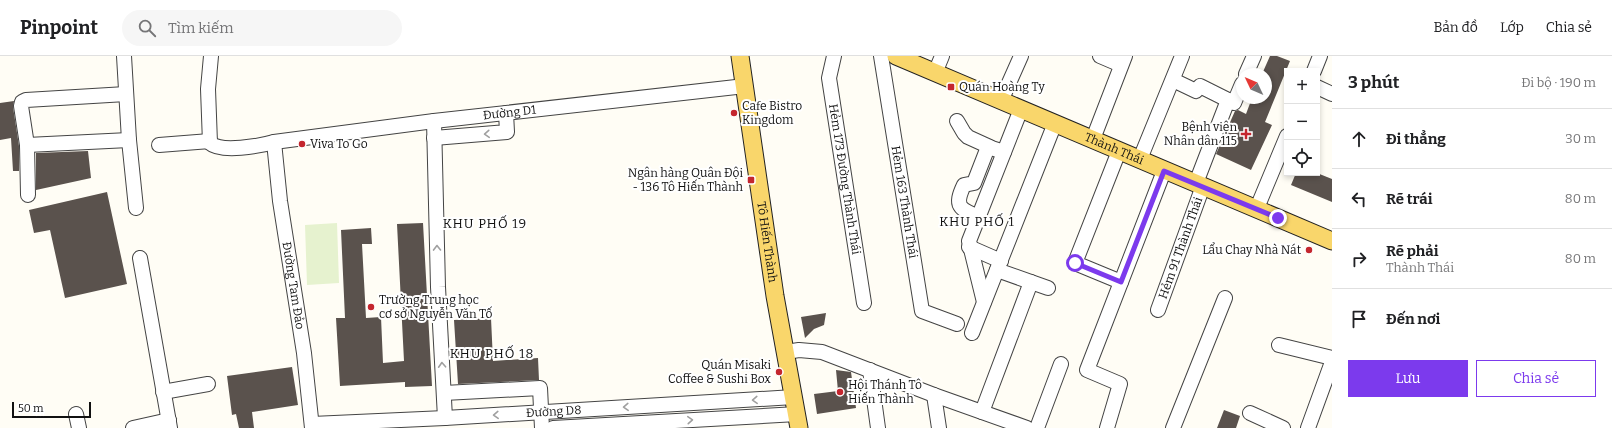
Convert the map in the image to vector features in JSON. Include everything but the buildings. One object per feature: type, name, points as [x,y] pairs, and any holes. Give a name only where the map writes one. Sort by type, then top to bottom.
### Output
[{"type":"main road","name":"Tô Hiến Thành","points":[[740,56],[775,296],[798,421]]},
{"type":"main road","name":"Thành Thái","points":[[896,56],[1332,241]]},
{"type":"street","points":[[124,56],[129,140],[136,208]]},
{"type":"street","points":[[159,145],[210,141],[208,89],[211,56]]},
{"type":"street","name":"Hẻm 173 Đường Thành Thái","points":[[834,56],[829,78],[864,303]]},
{"type":"street","name":"Hẻm 163 Thành Thái","points":[[882,56],[922,311],[957,324]]},
{"type":"street","points":[[935,72],[942,56]]},
{"type":"street","points":[[1001,101],[1021,56]]},
{"type":"street","points":[[1093,139],[1123,61],[1100,56]]},
{"type":"street","points":[[1140,160],[1182,56]]},
{"type":"street","points":[[1249,68],[1254,56]]},
{"type":"street","points":[[1315,68],[1320,56]]},
{"type":"street","points":[[1173,80],[1196,91],[1200,86],[1234,103],[1236,98]]},
{"type":"street","name":"Đường D1","points":[[210,141],[210,144],[221,148],[255,147],[274,142],[434,121],[745,86]]},
{"type":"street","points":[[1320,88],[1332,94]]},
{"type":"street","points":[[28,195],[27,145],[21,106],[24,101],[126,94]]},
{"type":"street","name":"Hẻm 91 Thành Thái","points":[[1158,310],[1228,100]]},
{"type":"street","points":[[984,302],[969,247],[969,241],[1021,109]]},
{"type":"street","points":[[434,138],[507,132],[506,113]]},
{"type":"street","points":[[434,121],[438,287],[445,418]]},
{"type":"street","points":[[957,121],[968,137],[1004,152]]},
{"type":"street","points":[[972,333],[1055,123]]},
{"type":"street","points":[[27,145],[129,140]]},
{"type":"street","points":[[1257,208],[1285,140]]},
{"type":"street","name":"Đường Tam Đảo","points":[[274,142],[280,201],[303,346],[312,426]]},
{"type":"street","points":[[974,183],[988,148],[990,147]]},
{"type":"street","points":[[1119,151],[1075,263],[1121,282]]},
{"type":"street","points":[[1107,428],[1120,384],[1087,370],[1164,171]]},
{"type":"street","points":[[979,217],[964,211],[958,199],[964,185],[974,183],[990,189]]},
{"type":"street","points":[[969,247],[1031,282],[1048,288]]},
{"type":"street","points":[[133,428],[170,424],[140,258]]},
{"type":"street","points":[[982,412],[1031,282]]},
{"type":"street","points":[[1173,428],[1226,298]]},
{"type":"street","points":[[1279,345],[1332,358]]},
{"type":"street","points":[[786,352],[799,350],[822,352],[934,395],[1027,428]]},
{"type":"street","points":[[1308,428],[1332,362]]},
{"type":"street","points":[[1037,428],[1061,364]]},
{"type":"street","points":[[870,370],[878,428]]},
{"type":"street","points":[[163,392],[208,384]]},
{"type":"street","points":[[444,393],[540,388],[542,428]]},
{"type":"street","points":[[934,395],[939,428]]},
{"type":"street","name":"Đường D8","points":[[312,426],[383,424],[445,418],[794,397]]},
{"type":"street","points":[[1250,413],[1283,428]]},
{"type":"street","points":[[76,414],[78,428]]},
{"type":"street","name":"Đường D8","points":[[553,428],[798,421]]},
{"type":"green space","points":[[337,223],[339,283],[307,285],[305,225]]},
{"type":"place","name":"Quán Hoàng Ty","points":[[951,87]]},
{"type":"place","name":"Cafe Bistro Kingdom","points":[[734,113]]},
{"type":"place","name":"Bệnh viện Nhân dân 115","points":[[1246,134]]},
{"type":"place","name":"Viva To Go","points":[[302,144]]},
{"type":"place","name":"Ngân hàng Quân Đội - 136 Tô Hiến Thành","points":[[751,180]]},
{"type":"place","name":"Lẩu Chay Nhà Nát","points":[[1309,250]]},
{"type":"place","name":"Trường Trung học cơ sở Nguyễn Văn Tố","points":[[371,307]]},
{"type":"place","name":"Quán Misaki Coffee & Sushi Box","points":[[779,372]]},
{"type":"place","name":"Hội Thánh Tô Hiến Thành","points":[[840,392]]},
{"type":"district","name":"KHU PHỐ 1","points":[[977,221]]},
{"type":"district","name":"KHU PHỐ 19","points":[[485,223]]},
{"type":"district","name":"KHU PHỐ 18","points":[[492,353]]},
{"type":"route","points":[[1075,263],[1121,282],[1164,171],[1257,208],[1278,218]]}]
